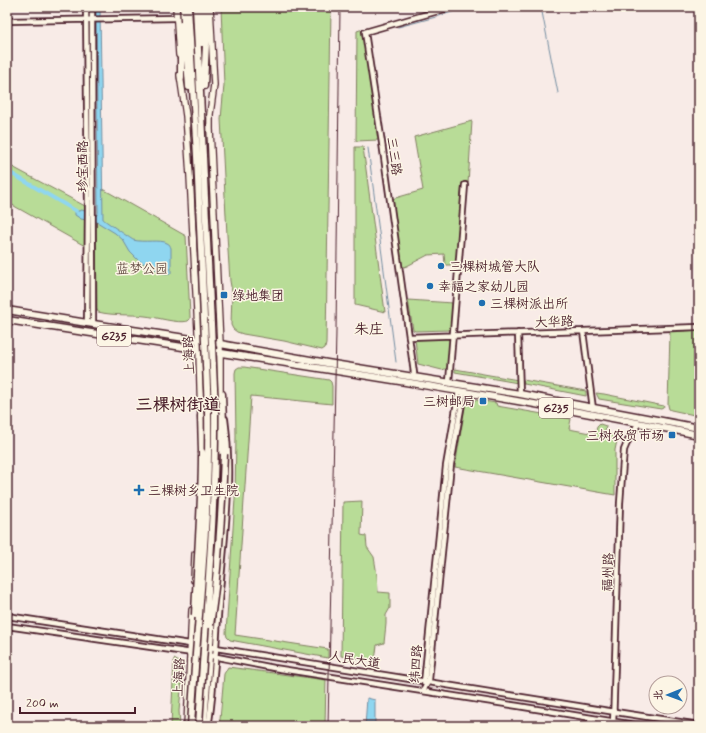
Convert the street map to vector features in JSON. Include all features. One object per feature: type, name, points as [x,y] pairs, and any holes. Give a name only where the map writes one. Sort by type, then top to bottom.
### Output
[{"type":"highway","points":[[180,7],[181,78]]},
{"type":"highway","points":[[183,7],[188,79],[195,127]]},
{"type":"highway","name":"上海路","points":[[188,7],[195,127],[200,156],[215,442],[212,544],[198,726]]},
{"type":"highway","name":"上海路","points":[[191,726],[208,477],[208,411],[200,156],[202,124],[196,7]]},
{"type":"highway","points":[[202,7],[204,112],[202,124]]},
{"type":"highway","points":[[204,80],[208,7]]},
{"type":"highway","name":"G235","points":[[7,310],[198,340],[520,394],[699,428]]},
{"type":"highway","name":"G235","points":[[7,320],[199,350],[220,356],[461,391],[699,435]]},
{"type":"highway","points":[[199,714],[206,676],[209,628],[215,590],[222,500],[224,454],[222,394]]},
{"type":"highway","points":[[193,689],[202,452],[201,416]]},
{"type":"main road","name":"上海路","points":[[176,7],[181,78],[188,134],[201,416],[198,516],[194,566],[187,726]]},
{"type":"main road","points":[[204,726],[213,648],[218,506],[220,356],[210,129],[210,114],[214,85],[208,7]]},
{"type":"street","name":"珍宝西路","points":[[86,7],[89,20],[90,324]]},
{"type":"street","name":"珍宝西路","points":[[89,20],[92,7]]},
{"type":"street","name":"三三路","points":[[414,373],[365,32],[452,7]]},
{"type":"street","points":[[7,20],[176,18]]},
{"type":"street","points":[[449,382],[465,185]]},
{"type":"street","name":"大华路","points":[[410,337],[699,327]]},
{"type":"street","points":[[583,331],[594,415]]},
{"type":"street","points":[[518,333],[520,394]]},
{"type":"street","points":[[213,648],[227,509],[227,431],[222,394],[220,356]]},
{"type":"street","name":"纬四路","points":[[423,691],[426,681],[446,466],[461,391]]},
{"type":"street","name":"福州路","points":[[613,724],[619,511],[624,450],[630,436],[639,423]]},
{"type":"street","name":"人民大道","points":[[7,616],[699,725]]},
{"type":"street","name":"人民大道","points":[[7,626],[212,656],[274,668],[423,691],[613,724],[640,726]]},
{"type":"street","points":[[208,726],[210,714],[212,656]]},
{"type":"green space","points":[[221,7],[331,7],[326,344],[325,348],[322,350],[284,341],[243,334],[233,329],[231,325],[232,292],[227,235],[221,119],[224,85]]},
{"type":"green space","points":[[363,29],[379,140],[356,141],[357,31]]},
{"type":"green space","points":[[472,121],[468,184],[465,184],[457,263],[454,265],[446,265],[444,254],[428,255],[404,267],[402,265],[392,199],[423,190],[414,137]]},
{"type":"green space","points":[[355,147],[363,147],[385,312],[355,305]]},
{"type":"green space","name":"蓝梦公园","points":[[7,164],[85,206],[85,246],[7,202]]},
{"type":"green space","name":"蓝梦公园","points":[[98,187],[186,236],[190,316],[188,321],[178,322],[145,316],[98,312],[96,216],[98,213]]},
{"type":"green space","points":[[408,300],[453,303],[451,329],[413,330]]},
{"type":"green space","points":[[699,330],[699,416],[671,410],[669,409],[668,405],[670,332]]},
{"type":"green space","points":[[451,338],[448,368],[442,370],[418,364],[415,339]]},
{"type":"green space","points":[[239,367],[323,379],[331,382],[332,404],[251,396],[235,635],[328,649],[328,658],[230,640],[227,637],[226,633],[235,499],[235,373],[236,369]]},
{"type":"green space","points":[[455,369],[518,380],[518,383],[455,372]]},
{"type":"green space","points":[[523,380],[586,391],[586,396],[524,384]]},
{"type":"green space","points":[[596,393],[664,406],[661,409],[599,399]]},
{"type":"green space","points":[[468,399],[496,403],[497,406],[571,419],[569,429],[595,434],[597,427],[600,424],[606,426],[605,434],[618,436],[615,450],[615,495],[455,467],[466,401]]},
{"type":"green space","points":[[362,501],[361,535],[366,536],[367,547],[374,557],[378,592],[390,593],[390,608],[386,615],[384,643],[377,645],[375,661],[341,656],[343,502]]},
{"type":"green space","points":[[174,659],[179,662],[183,668],[179,711],[180,726],[171,726]]},
{"type":"green space","points":[[228,667],[326,680],[325,726],[219,726],[224,674]]},
{"type":"water","points":[[96,7],[100,7],[103,219],[133,240],[161,241],[169,244],[171,248],[171,273],[169,274],[163,273],[139,261],[130,252],[123,240],[115,233],[97,222],[81,219],[75,215],[75,212],[82,210],[96,216],[98,213]]},
{"type":"water","points":[[367,698],[375,700],[375,726],[365,726]]},
{"type":"waterway","points":[[398,27],[468,7]]},
{"type":"waterway","points":[[541,7],[558,93]]},
{"type":"waterway","points":[[368,148],[396,362]]},
{"type":"waterway","points":[[7,171],[76,211]]},
{"type":"railway","points":[[328,726],[336,331],[340,7]]},
{"type":"place","name":"三棵树城管大队","points":[[441,266]]},
{"type":"place","name":"幸福之家幼儿园","points":[[430,286]]},
{"type":"place","name":"绿地集团","points":[[224,295]]},
{"type":"place","name":"三棵树派出所","points":[[482,303]]},
{"type":"place","name":"三树邮局","points":[[483,401]]},
{"type":"place","name":"三树农贸市场","points":[[672,435]]},
{"type":"place","name":"三棵树乡卫生院","points":[[139,490]]},
{"type":"district","name":"朱庄","points":[[369,329]]},
{"type":"district","name":"三棵树街道","points":[[178,404]]}]
